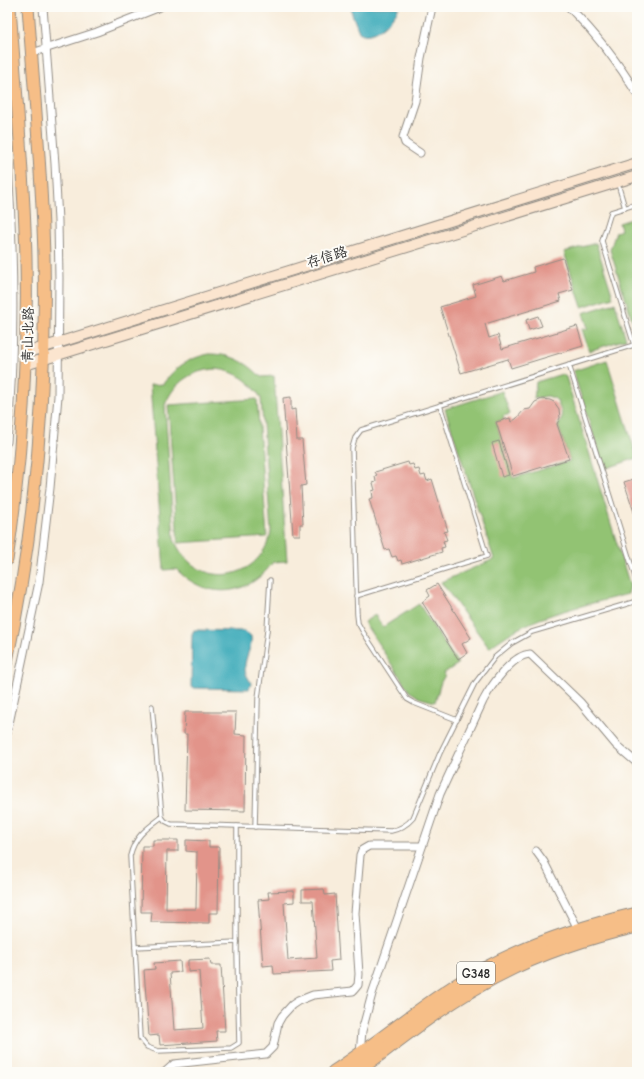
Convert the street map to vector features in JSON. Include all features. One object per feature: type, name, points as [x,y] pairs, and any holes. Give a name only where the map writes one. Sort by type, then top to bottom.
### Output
[{"type":"highway","name":"G348","points":[[334,1072],[470,976],[542,942],[578,929],[637,914]]},
{"type":"highway","name":"G348","points":[[356,1072],[442,1009],[494,977],[528,960],[565,946],[637,926]]},
{"type":"main road","name":"青山北路","points":[[8,553],[19,460],[25,365],[26,258],[24,210],[10,56],[10,7]]},
{"type":"main road","name":"青山北路","points":[[7,661],[22,578],[33,503],[40,423],[43,360],[44,265],[42,209],[28,7]]},
{"type":"street","points":[[7,732],[39,582],[58,396],[59,278],[57,200],[43,7]]},
{"type":"street","points":[[32,53],[104,30],[160,7]]},
{"type":"street","points":[[420,153],[405,143],[403,137],[415,102],[421,58],[432,7]]},
{"type":"street","points":[[569,7],[597,37],[637,94]]},
{"type":"street","points":[[7,151],[12,279],[7,442]]},
{"type":"street","name":"存信路","points":[[25,353],[637,163]]},
{"type":"street","name":"存信路","points":[[25,365],[637,176]]},
{"type":"street","points":[[9,382],[24,378]]},
{"type":"street","points":[[360,1054],[362,1031],[372,994],[440,794],[483,701],[503,673],[524,654],[530,654],[580,702],[616,745],[637,763]]},
{"type":"street","points":[[165,1072],[167,1068],[174,1064],[266,1054],[273,1047],[278,1023],[286,1010],[298,1000],[313,995],[353,991],[356,989],[359,974],[355,913],[360,855],[362,850],[369,846],[422,846]]},
{"type":"street","points":[[536,851],[544,862],[578,929]]},
{"type":"lane","points":[[617,182],[625,208]]},
{"type":"lane","points":[[457,720],[407,699],[360,628],[357,614],[356,596],[352,448],[355,438],[361,430],[636,344],[602,241],[611,212],[637,204]]},
{"type":"lane","points":[[569,365],[637,583]]},
{"type":"lane","points":[[356,596],[487,556],[440,405]]},
{"type":"lane","points":[[255,827],[258,698],[267,631],[270,580]]},
{"type":"lane","points":[[152,706],[162,817],[165,821],[171,824],[391,831],[402,828],[410,822],[415,814],[440,753],[481,673],[495,657],[512,643],[542,628],[637,601]]},
{"type":"lane","points":[[162,817],[139,835],[134,843],[130,856],[140,1038],[150,1049],[158,1051],[231,1048],[239,1043],[237,942],[238,826]]},
{"type":"lane","points":[[135,947],[237,942]]},
{"type":"green space","points":[[637,217],[637,335],[610,250],[616,232],[621,230],[619,223]]},
{"type":"green space","points":[[596,243],[613,297],[582,307],[564,252]]},
{"type":"green space","points":[[615,303],[626,339],[589,351],[582,329],[588,328],[583,313]]},
{"type":"green space","points":[[209,354],[224,355],[250,367],[261,377],[274,376],[287,561],[273,562],[263,574],[252,583],[226,591],[213,590],[200,586],[188,579],[176,569],[164,570],[150,385],[163,384],[172,373],[183,364]],"holes":[[[207,370],[223,370],[230,372],[248,382],[261,398],[271,532],[264,550],[254,563],[240,571],[226,574],[210,573],[196,567],[183,556],[174,539],[165,405],[173,390],[185,379]]]},
{"type":"green space","points":[[607,360],[637,458],[604,469],[573,371]]},
{"type":"green space","points":[[562,374],[566,377],[630,586],[628,594],[540,619],[523,626],[489,648],[441,582],[494,559],[445,409],[502,391],[510,414],[503,416],[504,419],[496,422],[513,478],[570,461],[558,426],[562,418],[557,401],[554,398],[547,396],[534,399],[536,382]]},
{"type":"green space","points":[[257,399],[267,537],[178,543],[168,405]]},
{"type":"green space","points":[[419,604],[458,664],[444,673],[445,675],[441,682],[435,702],[420,698],[409,691],[364,622],[375,615],[383,627]]},
{"type":"water","points":[[351,7],[399,7],[393,17],[382,27],[370,34],[364,34],[359,32]]},
{"type":"water","points":[[194,630],[244,631],[251,636],[251,645],[245,665],[246,673],[251,684],[249,689],[191,687],[192,634]]},
{"type":"building","points":[[563,258],[573,290],[559,294],[561,301],[485,324],[489,338],[498,335],[502,349],[577,326],[583,346],[511,368],[508,359],[461,373],[440,307],[476,296],[473,285],[502,276],[504,281],[534,272],[533,267]]},
{"type":"building","points":[[538,316],[542,326],[529,330],[526,320]]},
{"type":"building","points":[[291,397],[291,410],[295,409],[297,440],[302,440],[306,485],[301,486],[303,524],[300,524],[300,535],[293,535],[283,398]]},
{"type":"building","points":[[542,399],[554,402],[559,409],[560,418],[557,424],[569,459],[513,476],[496,422],[510,418],[511,422],[524,410],[530,409],[535,402]]},
{"type":"building","points":[[499,441],[509,475],[502,477],[492,443]]},
{"type":"building","points":[[408,462],[409,465],[413,464],[415,470],[419,469],[421,476],[425,475],[427,481],[432,479],[448,531],[444,532],[447,540],[443,541],[445,547],[441,548],[442,552],[402,564],[401,560],[398,561],[396,556],[392,557],[389,549],[385,550],[369,499],[373,498],[372,491],[375,490],[373,483],[376,482],[375,476],[377,475],[375,472]]},
{"type":"building","points":[[637,478],[637,521],[624,482]]},
{"type":"building","points":[[437,584],[471,638],[462,644],[467,653],[458,659],[422,602],[430,596],[427,590]]},
{"type":"building","points":[[185,712],[236,712],[235,734],[246,735],[245,811],[185,810],[187,734],[184,734]]},
{"type":"building","points":[[153,840],[178,840],[178,851],[167,851],[166,909],[196,909],[197,852],[186,851],[186,840],[209,841],[209,847],[219,847],[218,913],[209,913],[209,923],[151,922],[152,912],[141,912],[142,846],[153,846]]},
{"type":"building","points":[[324,889],[325,895],[335,894],[339,960],[330,961],[331,971],[274,974],[273,965],[263,966],[258,900],[269,899],[268,892],[294,891],[294,902],[284,903],[288,960],[317,958],[313,901],[302,901],[302,890]]},
{"type":"building","points":[[210,959],[211,965],[221,965],[225,1031],[216,1031],[217,1041],[160,1045],[159,1035],[149,1036],[144,970],[155,969],[154,963],[180,961],[181,972],[170,973],[174,1030],[203,1028],[199,971],[188,972],[188,960]]}]
